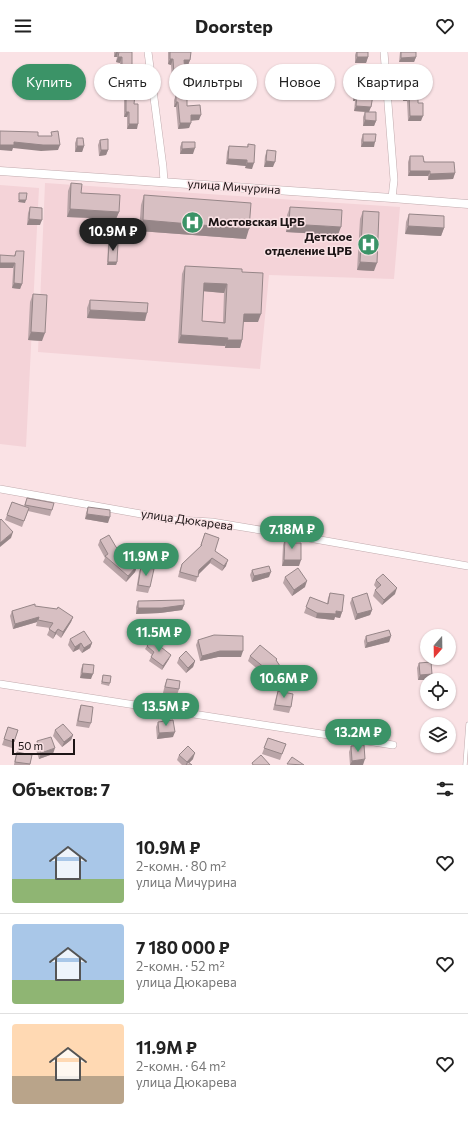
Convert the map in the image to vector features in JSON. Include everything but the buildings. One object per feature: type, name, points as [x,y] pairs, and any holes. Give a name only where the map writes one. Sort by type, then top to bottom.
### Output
[{"type":"street","points":[[148,52],[164,167],[164,182]]},
{"type":"street","points":[[384,52],[394,180],[392,198]]},
{"type":"street","name":"улица Мичурина","points":[[0,171],[468,204]]},
{"type":"street","name":"улица Дюкарева","points":[[0,489],[175,520],[212,522],[468,566]]},
{"type":"street","points":[[0,684],[393,745]]},
{"type":"lane","points":[[465,765],[468,724]]},
{"type":"shaded area","points":[[45,183],[400,207],[394,279],[269,275],[260,369],[38,352]]},
{"type":"shaded area","points":[[0,185],[39,188],[26,447],[0,444]]},
{"type":"place","name":"Мостовская ЦРБ","points":[[193,222]]},
{"type":"place","name":"Детское отделение ЦРБ","points":[[368,244]]}]
